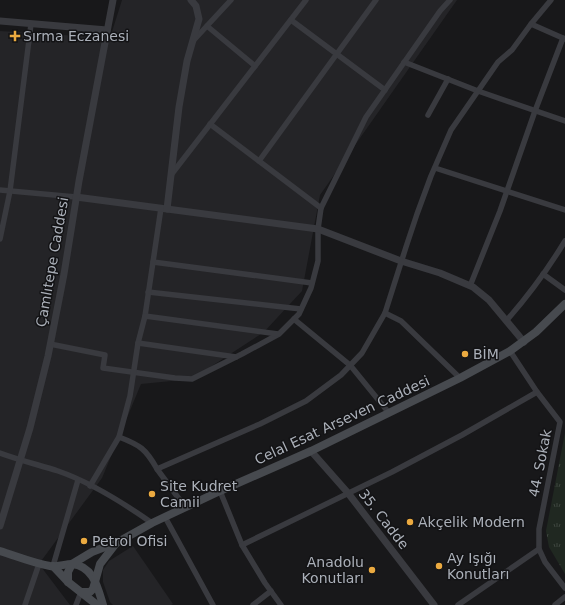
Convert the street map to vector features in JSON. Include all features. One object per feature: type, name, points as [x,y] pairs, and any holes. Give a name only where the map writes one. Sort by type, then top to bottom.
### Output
[{"type":"main road","name":"Celal Esat Arseven Caddesi","points":[[118,542],[165,516],[311,451],[460,378],[524,342],[565,304]]},
{"type":"main road","points":[[0,551],[39,564],[53,566],[72,564],[92,552],[118,542]]},
{"type":"main road","points":[[81,592],[90,592],[96,581],[100,564],[118,542]]},
{"type":"main road","points":[[72,564],[89,572],[96,581],[104,605]]},
{"type":"main road","points":[[68,582],[68,572],[72,564]]},
{"type":"main road","points":[[53,566],[68,582],[97,605]]},
{"type":"street","name":"Çamlıtepe Caddesi","points":[[0,526],[30,428],[50,344],[113,0]]},
{"type":"street","points":[[90,486],[119,437],[130,396],[138,343],[145,316],[153,262],[171,176],[179,107],[187,61],[200,19],[196,6],[191,0]]},
{"type":"street","points":[[193,42],[231,0]]},
{"type":"street","points":[[171,176],[306,0]]},
{"type":"street","points":[[259,161],[376,0]]},
{"type":"street","points":[[50,344],[105,355],[103,368],[192,379],[279,334],[299,314],[312,283],[318,261],[318,229],[322,208],[366,117],[440,11],[450,0]]},
{"type":"street","points":[[157,469],[260,424],[306,401],[341,375],[362,353],[386,313],[401,261],[434,168],[451,130],[498,62],[512,50],[551,0]]},
{"type":"street","points":[[291,20],[385,90]]},
{"type":"street","points":[[0,21],[107,30]]},
{"type":"street","points":[[0,238],[10,191],[31,24]]},
{"type":"street","points":[[470,286],[481,260],[535,111],[564,39],[531,24]]},
{"type":"street","points":[[208,26],[255,66]]},
{"type":"street","points":[[404,62],[478,91],[565,121]]},
{"type":"street","points":[[428,115],[448,79]]},
{"type":"street","points":[[210,124],[322,208]]},
{"type":"street","points":[[434,168],[565,210]]},
{"type":"street","points":[[0,190],[76,197],[318,229],[401,261],[440,273],[470,286],[489,300],[524,342]]},
{"type":"street","points":[[507,320],[555,259],[565,241]]},
{"type":"street","points":[[153,262],[312,283]]},
{"type":"street","points":[[543,274],[565,290]]},
{"type":"street","points":[[148,292],[301,308]]},
{"type":"street","points":[[386,313],[401,321],[460,378]]},
{"type":"street","points":[[145,316],[279,334]]},
{"type":"street","points":[[294,319],[350,365],[389,413]]},
{"type":"street","points":[[138,343],[236,357]]},
{"type":"street","name":"44. Sokak","points":[[510,351],[537,392],[563,422],[539,529],[539,549],[545,562],[565,588]]},
{"type":"street","points":[[242,545],[348,494],[462,435],[537,392]]},
{"type":"street","points":[[119,437],[135,443],[148,453],[157,469],[185,507]]},
{"type":"street","name":"35. Cadde","points":[[311,451],[348,494],[434,605]]},
{"type":"street","points":[[0,453],[60,472],[78,480],[127,506],[152,523]]},
{"type":"street","points":[[53,566],[78,480]]},
{"type":"street","points":[[220,491],[242,545],[281,605]]},
{"type":"street","points":[[165,516],[213,605]]},
{"type":"street","points":[[458,605],[539,549]]},
{"type":"street","points":[[25,605],[39,564]]},
{"type":"street","points":[[253,605],[271,591]]},
{"type":"street","points":[[76,605],[81,592]]},
{"type":"street","points":[[555,605],[565,597]]},
{"type":"shaded area","points":[[122,0],[457,0],[320,195],[302,291],[264,332],[192,379],[141,384],[102,478],[39,564],[70,605],[0,605],[0,31],[110,38]]},
{"type":"shaded area","points":[[133,546],[173,604],[113,605],[110,602],[103,582],[103,570],[109,561]]},
{"type":"green space","points":[[565,433],[565,574],[549,547],[546,531]]},
{"type":"place","name":"Sırma Eczanesi","points":[[15,36]]},
{"type":"place","name":"BİM","points":[[465,354]]},
{"type":"place","name":"Site Kudret Camii","points":[[152,494]]},
{"type":"place","name":"Akçelik Modern","points":[[410,522]]},
{"type":"place","name":"Petrol Ofisi","points":[[84,541]]},
{"type":"place","name":"Ay Işığı Konutları","points":[[439,566]]},
{"type":"place","name":"Anadolu Konutları","points":[[372,570]]}]
